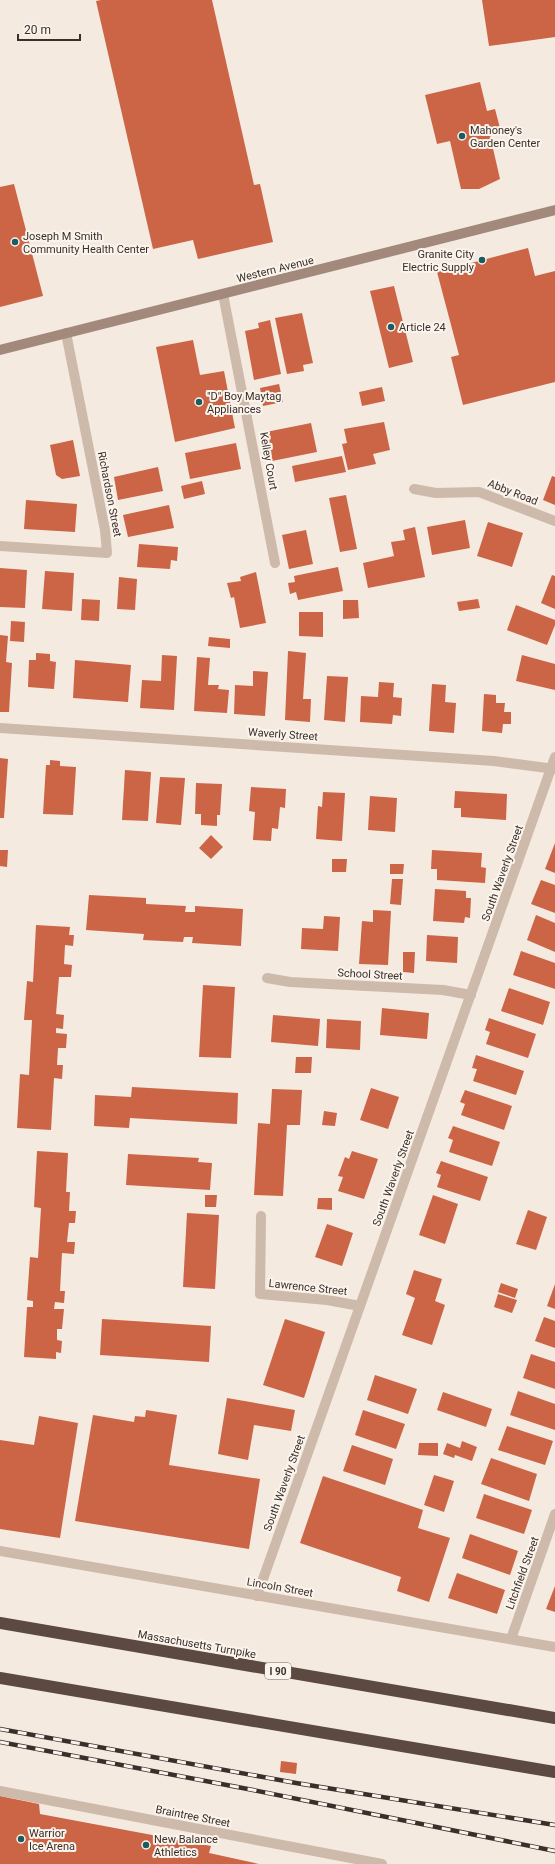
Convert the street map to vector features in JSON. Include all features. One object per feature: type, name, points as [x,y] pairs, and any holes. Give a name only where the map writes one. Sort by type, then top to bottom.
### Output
[{"type":"highway","name":"Massachusetts Turnpike","points":[[0,1623],[555,1718]]},
{"type":"highway","points":[[0,1678],[555,1772]]},
{"type":"main road","name":"Western Avenue","points":[[0,350],[555,210]]},
{"type":"street","name":"Kelley Court","points":[[223,294],[275,563]]},
{"type":"street","name":"Richardson Street","points":[[0,546],[107,553],[105,530],[66,333]]},
{"type":"street","name":"Abby Road","points":[[414,489],[436,493],[479,492],[555,521]]},
{"type":"street","name":"Waverly Street","points":[[0,728],[494,761],[553,769]]},
{"type":"street","points":[[553,769],[555,757]]},
{"type":"street","name":"South Waverly Street","points":[[257,1596],[553,769]]},
{"type":"street","name":"School Street","points":[[267,978],[290,982],[443,990],[471,995]]},
{"type":"street","name":"Lawrence Street","points":[[261,1216],[260,1294],[327,1300],[360,1306]]},
{"type":"street","name":"Litchfield Street","points":[[511,1639],[555,1514]]},
{"type":"street","name":"Lincoln Street","points":[[0,1551],[555,1647]]},
{"type":"street","name":"Braintree Street","points":[[0,1791],[382,1864]]},
{"type":"building","points":[[212,0],[254,185],[260,184],[273,242],[198,259],[193,240],[153,249],[96,1]]},
{"type":"building","points":[[482,0],[555,0],[555,37],[489,46]]},
{"type":"building","name":"Mahoney's Garden Center","points":[[480,82],[487,111],[495,109],[500,128],[489,131],[500,179],[479,189],[461,189],[450,141],[437,144],[425,95]]},
{"type":"building","name":"Joseph M Smith Community Health Center","points":[[14,184],[43,296],[0,307],[0,187]]},
{"type":"building","points":[[528,248],[535,276],[555,271],[555,382],[463,405],[451,357],[459,355],[437,272]]},
{"type":"building","name":"Article 24","points":[[394,286],[413,362],[389,368],[370,291]]},
{"type":"building","points":[[302,313],[313,363],[303,365],[304,371],[287,374],[275,318]]},
{"type":"building","points":[[270,320],[281,374],[254,380],[245,331],[259,328],[258,323]]},
{"type":"building","name":"\"D\" Boy Maytag Appliances","points":[[193,340],[200,375],[224,371],[235,428],[175,442],[156,347]]},
{"type":"building","points":[[279,384],[283,402],[263,406],[260,388]]},
{"type":"building","points":[[382,387],[385,401],[362,406],[359,392]]},
{"type":"building","points":[[384,422],[390,450],[373,454],[376,464],[348,470],[342,444],[347,443],[344,429]]},
{"type":"building","points":[[311,423],[317,452],[272,461],[266,432]]},
{"type":"building","points":[[73,440],[80,476],[62,479],[56,475],[50,445]]},
{"type":"building","points":[[236,443],[241,469],[190,479],[185,453]]},
{"type":"building","points":[[342,456],[346,472],[295,482],[292,466]]},
{"type":"building","points":[[158,467],[163,491],[118,500],[114,477]]},
{"type":"building","points":[[552,476],[555,477],[555,505],[543,500]]},
{"type":"building","points":[[202,481],[205,494],[184,499],[181,486]]},
{"type":"building","points":[[346,495],[357,549],[340,552],[329,498]]},
{"type":"building","points":[[26,500],[77,504],[75,532],[24,529]]},
{"type":"building","points":[[169,505],[174,528],[128,537],[123,515]]},
{"type":"building","points":[[465,520],[470,548],[432,555],[427,527]]},
{"type":"building","points":[[488,522],[523,533],[512,567],[477,556]]},
{"type":"building","points":[[415,527],[425,577],[368,588],[363,563],[394,556],[391,542],[405,540],[403,530]]},
{"type":"building","points":[[306,530],[313,564],[289,569],[282,535]]},
{"type":"building","points":[[139,544],[178,547],[177,561],[171,560],[170,569],[137,567]]},
{"type":"building","points":[[338,567],[343,591],[298,600],[296,592],[290,594],[288,583],[295,582],[294,576]]},
{"type":"building","points":[[0,568],[27,570],[25,608],[0,607]]},
{"type":"building","points":[[45,571],[74,573],[72,611],[42,609]]},
{"type":"building","points":[[256,572],[266,623],[240,628],[234,597],[231,598],[227,583],[241,581],[240,577]]},
{"type":"building","points":[[552,575],[555,576],[555,609],[541,603]]},
{"type":"building","points":[[119,577],[137,579],[135,610],[117,609]]},
{"type":"building","points":[[82,599],[100,600],[99,621],[81,620]]},
{"type":"building","points":[[478,599],[480,608],[459,611],[457,602]]},
{"type":"building","points":[[343,600],[358,600],[359,618],[343,619]]},
{"type":"building","points":[[516,605],[555,620],[555,625],[547,645],[507,630]]},
{"type":"building","points":[[299,612],[323,612],[323,637],[299,636]]},
{"type":"building","points":[[11,621],[25,622],[24,642],[10,641]]},
{"type":"building","points":[[0,635],[8,636],[6,662],[12,663],[9,712],[0,712]]},
{"type":"building","points":[[209,637],[230,639],[230,648],[208,646]]},
{"type":"building","points":[[288,651],[306,653],[303,699],[311,699],[310,722],[285,720]]},
{"type":"building","points":[[36,653],[50,654],[50,661],[56,662],[54,689],[28,687],[29,660],[36,660]]},
{"type":"building","points":[[162,655],[177,656],[174,710],[140,708],[142,680],[161,681]]},
{"type":"building","points":[[522,655],[555,664],[555,690],[516,681]]},
{"type":"building","points":[[197,657],[210,658],[208,685],[219,685],[218,689],[229,690],[227,713],[194,711]]},
{"type":"building","points":[[75,660],[131,665],[128,702],[73,698]]},
{"type":"building","points":[[253,671],[268,672],[265,716],[234,714],[235,685],[253,686]]},
{"type":"building","points":[[327,676],[348,677],[345,722],[324,720]]},
{"type":"building","points":[[379,682],[394,683],[393,697],[402,698],[401,716],[393,715],[392,724],[360,722],[361,696],[378,697]]},
{"type":"building","points":[[432,684],[446,685],[445,702],[456,703],[454,733],[429,731]]},
{"type":"building","points":[[484,694],[496,695],[496,703],[505,703],[504,712],[511,712],[511,724],[503,724],[502,733],[482,731]]},
{"type":"building","points":[[0,758],[8,759],[4,818],[0,818]]},
{"type":"building","points":[[50,760],[60,761],[60,766],[76,767],[73,815],[43,814],[46,765],[50,765]]},
{"type":"building","points":[[125,770],[151,772],[148,821],[122,820]]},
{"type":"building","points":[[160,777],[185,778],[181,825],[156,823]]},
{"type":"building","points":[[196,783],[222,784],[220,815],[217,815],[217,826],[201,825],[201,814],[195,814]]},
{"type":"building","points":[[251,787],[286,789],[285,808],[280,807],[278,829],[272,828],[271,841],[253,840],[255,812],[249,811]]},
{"type":"building","points":[[455,791],[507,794],[506,820],[461,817],[461,808],[454,808]]},
{"type":"building","points":[[323,792],[345,793],[342,841],[316,839],[318,806],[322,807]]},
{"type":"building","points":[[370,796],[397,798],[395,832],[368,830]]},
{"type":"building","points":[[211,835],[223,847],[211,859],[199,848]]},
{"type":"building","points":[[555,843],[555,873],[545,869]]},
{"type":"building","points":[[0,850],[8,850],[7,867],[0,866]]},
{"type":"building","points":[[432,850],[482,853],[481,867],[486,868],[485,883],[437,880],[437,869],[431,869]]},
{"type":"building","points":[[332,859],[347,859],[346,872],[332,872]]},
{"type":"building","points":[[390,864],[404,864],[403,874],[390,874]]},
{"type":"building","points":[[392,879],[403,879],[401,905],[390,904]]},
{"type":"building","points":[[541,880],[555,885],[555,913],[531,904]]},
{"type":"building","points":[[435,889],[466,891],[466,898],[471,898],[470,918],[465,917],[464,923],[433,921]]},
{"type":"building","points":[[89,895],[146,898],[146,904],[186,906],[185,912],[195,912],[195,906],[243,909],[241,946],[192,943],[193,937],[184,937],[183,942],[143,940],[144,934],[86,930]]},
{"type":"building","points":[[373,910],[391,911],[388,965],[359,964],[362,921],[373,922]]},
{"type":"building","points":[[536,915],[555,923],[555,952],[527,940]]},
{"type":"building","points":[[324,916],[340,917],[338,951],[301,949],[302,928],[323,929]]},
{"type":"building","points":[[36,925],[70,927],[69,935],[74,935],[73,946],[65,945],[64,964],[72,965],[71,977],[59,977],[56,1014],[64,1015],[63,1029],[56,1028],[56,1033],[67,1034],[66,1048],[58,1048],[57,1065],[63,1065],[62,1079],[54,1078],[51,1130],[17,1128],[20,1074],[29,1075],[32,1020],[24,1020],[27,981],[33,982]]},
{"type":"building","points":[[427,935],[458,937],[457,963],[426,961]]},
{"type":"building","points":[[521,951],[555,963],[555,989],[513,975]]},
{"type":"building","points":[[403,952],[415,952],[414,973],[403,972]]},
{"type":"building","points":[[203,985],[235,987],[231,1058],[199,1057]]},
{"type":"building","points":[[509,988],[550,1002],[543,1025],[501,1011]]},
{"type":"building","points":[[382,1008],[429,1013],[427,1039],[380,1035]]},
{"type":"building","points":[[273,1015],[320,1019],[318,1046],[271,1042]]},
{"type":"building","points":[[489,1018],[536,1034],[528,1058],[486,1044],[490,1032],[485,1030]]},
{"type":"building","points":[[327,1019],[361,1021],[360,1050],[326,1048]]},
{"type":"building","points":[[476,1055],[524,1071],[516,1095],[473,1081],[477,1069],[472,1068]]},
{"type":"building","points":[[296,1057],[312,1057],[311,1073],[295,1073]]},
{"type":"building","points":[[132,1087],[238,1093],[237,1124],[130,1118],[129,1128],[94,1126],[95,1095],[131,1097]]},
{"type":"building","points":[[371,1088],[399,1097],[388,1129],[360,1120]]},
{"type":"building","points":[[272,1089],[302,1090],[300,1125],[287,1125],[283,1196],[254,1195],[258,1123],[270,1124]]},
{"type":"building","points":[[465,1090],[512,1106],[504,1130],[461,1115],[465,1104],[460,1102]]},
{"type":"building","points":[[324,1111],[337,1113],[335,1126],[322,1125]]},
{"type":"building","points":[[453,1126],[500,1142],[492,1166],[449,1152],[453,1140],[448,1138]]},
{"type":"building","points":[[37,1151],[68,1153],[66,1192],[70,1192],[69,1211],[76,1211],[75,1223],[69,1223],[67,1242],[75,1242],[74,1254],[62,1253],[60,1291],[65,1291],[64,1303],[55,1302],[54,1309],[64,1309],[62,1329],[57,1329],[57,1340],[62,1341],[61,1353],[56,1352],[56,1359],[24,1357],[27,1307],[33,1307],[33,1301],[27,1300],[30,1257],[38,1258],[41,1208],[34,1207]]},
{"type":"building","points":[[352,1151],[378,1159],[364,1199],[338,1191],[343,1177],[338,1176],[345,1157],[349,1159]]},
{"type":"building","points":[[128,1154],[199,1158],[198,1162],[212,1163],[210,1190],[126,1185]]},
{"type":"building","points":[[441,1161],[488,1177],[480,1201],[437,1187],[441,1175],[436,1173]]},
{"type":"building","points":[[205,1195],[217,1195],[216,1207],[205,1207]]},
{"type":"building","points":[[433,1195],[458,1204],[445,1244],[419,1235]]},
{"type":"building","points":[[318,1198],[332,1198],[332,1210],[317,1209]]},
{"type":"building","points":[[528,1210],[547,1217],[536,1250],[516,1244]]},
{"type":"building","points":[[187,1213],[219,1215],[215,1289],[183,1287]]},
{"type":"building","points":[[327,1224],[353,1233],[342,1266],[315,1257]]},
{"type":"building","points":[[414,1270],[442,1279],[435,1301],[445,1305],[432,1345],[402,1335],[415,1298],[406,1294]]},
{"type":"building","points":[[501,1283],[518,1289],[515,1298],[498,1292]]},
{"type":"building","points":[[555,1284],[555,1309],[547,1306]]},
{"type":"building","points":[[498,1294],[517,1300],[512,1313],[494,1307]]},
{"type":"building","points":[[544,1317],[555,1321],[555,1348],[535,1341]]},
{"type":"building","points":[[102,1319],[211,1326],[209,1362],[100,1355]]},
{"type":"building","points":[[285,1319],[325,1332],[304,1398],[263,1385]]},
{"type":"building","points":[[531,1354],[555,1362],[555,1389],[523,1378]]},
{"type":"building","points":[[375,1375],[417,1389],[408,1414],[367,1400]]},
{"type":"building","points":[[518,1391],[555,1404],[555,1430],[510,1415]]},
{"type":"building","points":[[443,1392],[492,1409],[486,1427],[437,1410]]},
{"type":"building","points":[[227,1398],[295,1410],[291,1431],[254,1425],[248,1460],[218,1454]]},
{"type":"building","points":[[146,1410],[177,1415],[169,1465],[260,1479],[249,1549],[75,1521],[93,1415],[134,1422],[135,1416],[145,1417]]},
{"type":"building","points":[[363,1410],[405,1424],[396,1449],[355,1435]]},
{"type":"building","points":[[39,1416],[78,1423],[60,1538],[0,1529],[0,1440],[34,1445]]},
{"type":"building","points":[[507,1426],[553,1441],[545,1465],[498,1450]]},
{"type":"building","points":[[462,1441],[477,1447],[472,1461],[455,1455],[454,1458],[443,1454],[447,1443],[460,1448]]},
{"type":"building","points":[[419,1443],[438,1443],[438,1456],[418,1455]]},
{"type":"building","points":[[352,1445],[393,1459],[385,1485],[343,1471]]},
{"type":"building","points":[[491,1458],[537,1474],[529,1501],[481,1484]]},
{"type":"building","points":[[434,1475],[454,1481],[444,1512],[424,1505]]},
{"type":"building","points":[[323,1476],[423,1510],[418,1528],[450,1538],[429,1602],[397,1591],[401,1577],[300,1543]]},
{"type":"building","points":[[484,1494],[532,1510],[524,1534],[476,1518]]},
{"type":"building","points":[[470,1534],[518,1551],[510,1575],[462,1558]]},
{"type":"building","points":[[457,1573],[505,1590],[497,1614],[448,1598]]},
{"type":"building","points":[[555,1586],[555,1612],[546,1609]]},
{"type":"building","points":[[281,1761],[297,1763],[296,1774],[280,1772]]},
{"type":"building","points":[[0,1796],[39,1804],[40,1814],[211,1846],[209,1853],[259,1864],[0,1864]]},
{"type":"railway","points":[[0,1729],[296,1783],[555,1825]]},
{"type":"railway","points":[[0,1742],[253,1790],[555,1851]]},
{"type":"place","name":"Mahoney's Garden Center","points":[[462,136]]},
{"type":"place","name":"Joseph M Smith Community Health Center","points":[[15,242]]},
{"type":"place","name":"Granite City Electric Supply","points":[[482,260]]},
{"type":"place","name":"Article 24","points":[[391,327]]},
{"type":"place","name":"\"D\" Boy Maytag Appliances","points":[[199,402]]},
{"type":"place","name":"Warrior Ice Arena","points":[[21,1839]]},
{"type":"place","name":"New Balance Athletics","points":[[146,1845]]}]
